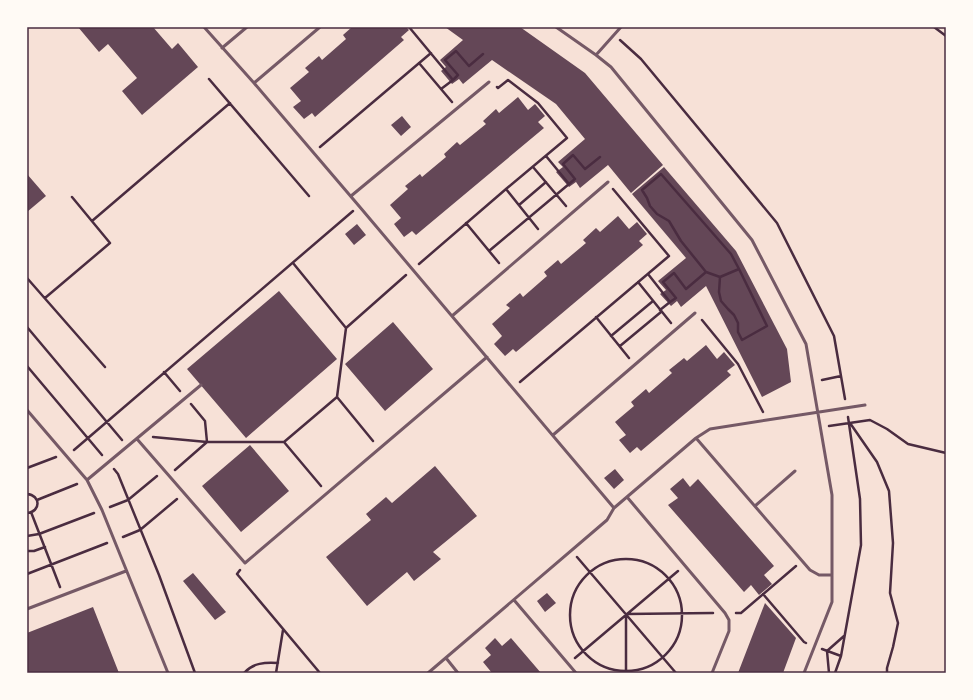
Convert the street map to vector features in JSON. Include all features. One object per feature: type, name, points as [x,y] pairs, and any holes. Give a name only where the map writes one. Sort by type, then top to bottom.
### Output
[{"type":"lane","points":[[204,27],[314,152],[614,508]]},
{"type":"lane","points":[[222,48],[247,27]]},
{"type":"lane","points":[[254,83],[320,27]]},
{"type":"lane","points":[[556,27],[611,67],[752,240],[806,344],[832,495],[832,602],[804,673]]},
{"type":"lane","points":[[596,55],[621,27]]},
{"type":"lane","points":[[351,196],[489,82]]},
{"type":"lane","points":[[452,316],[608,182]]},
{"type":"lane","points":[[553,435],[695,313]]},
{"type":"lane","points":[[137,439],[245,564],[487,357]]},
{"type":"lane","points":[[87,480],[201,385]]},
{"type":"lane","points":[[428,673],[607,520],[614,508],[696,438],[710,430],[865,405]]},
{"type":"lane","points":[[27,410],[87,480],[102,510],[168,673]]},
{"type":"lane","points":[[696,438],[810,570],[819,575],[832,575]]},
{"type":"lane","points":[[754,506],[795,471]]},
{"type":"lane","points":[[627,497],[725,613],[729,620],[729,631],[712,673]]},
{"type":"lane","points":[[27,609],[126,570]]},
{"type":"lane","points":[[514,600],[576,673]]},
{"type":"lane","points":[[446,658],[458,673]]},
{"type":"path","points":[[409,27],[453,80]]},
{"type":"path","points":[[934,27],[946,36]]},
{"type":"path","points":[[441,89],[458,75],[445,60],[456,51],[469,66],[483,54]]},
{"type":"path","points":[[314,152],[431,53]]},
{"type":"path","points":[[419,63],[458,108]]},
{"type":"path","points":[[209,79],[309,196]]},
{"type":"path","points":[[141,436],[206,442],[284,442],[337,397],[346,328],[466,223],[567,138],[538,103],[508,80],[498,88],[489,82]]},
{"type":"path","points":[[92,221],[230,103]]},
{"type":"path","points":[[489,251],[575,179],[563,164],[573,155],[586,169],[600,157]]},
{"type":"path","points":[[546,156],[570,184]]},
{"type":"path","points":[[533,167],[572,213]]},
{"type":"path","points":[[720,277],[719,292],[721,301],[734,315],[738,323],[738,332],[742,340],[767,326],[739,269],[731,254],[661,174],[642,190],[650,206],[657,214],[669,221],[681,241],[706,272],[720,277],[739,269]]},
{"type":"path","points":[[519,205],[546,182]]},
{"type":"path","points":[[513,388],[669,256],[608,182]]},
{"type":"path","points":[[506,189],[535,226]]},
{"type":"path","points":[[45,298],[110,243],[72,197]]},
{"type":"path","points":[[27,468],[74,450],[359,206]]},
{"type":"path","points":[[466,223],[496,259]]},
{"type":"path","points":[[292,263],[346,328]]},
{"type":"path","points":[[620,346],[676,298],[663,282],[674,273],[686,288],[706,272]]},
{"type":"path","points":[[648,274],[670,302]]},
{"type":"path","points":[[27,278],[105,367]]},
{"type":"path","points":[[638,282],[676,330]]},
{"type":"path","points":[[611,336],[653,301]]},
{"type":"path","points":[[695,313],[738,364],[767,420]]},
{"type":"path","points":[[596,318],[624,351]]},
{"type":"path","points":[[27,327],[127,447]]},
{"type":"path","points":[[27,366],[118,474],[159,575],[195,673]]},
{"type":"path","points":[[164,372],[205,421],[206,442]]},
{"type":"path","points":[[812,382],[841,376]]},
{"type":"path","points":[[337,397],[379,449]]},
{"type":"path","points":[[832,425],[870,420],[887,429],[908,444],[946,453]]},
{"type":"path","points":[[849,423],[877,462],[889,491],[893,543],[890,593],[898,623],[887,673]]},
{"type":"path","points":[[168,475],[206,442]]},
{"type":"path","points":[[284,442],[327,493]]},
{"type":"path","points":[[112,506],[128,500],[164,470]]},
{"type":"path","points":[[37,500],[87,480]]},
{"type":"path","points":[[27,494],[33,495],[37,500],[36,508],[27,513]]},
{"type":"path","points":[[124,536],[140,530],[184,494]]},
{"type":"path","points":[[31,512],[63,595]]},
{"type":"path","points":[[27,536],[39,534],[91,514]]},
{"type":"path","points":[[27,574],[103,544]]},
{"type":"path","points":[[27,551],[34,551],[44,547]]},
{"type":"path","points":[[572,550],[676,673]]},
{"type":"path","points":[[628,558],[644,562],[659,569],[669,578],[680,599],[682,613],[678,637],[663,657],[652,664],[626,672],[602,665],[591,658],[584,651],[571,626],[570,611],[574,596],[581,582],[590,572],[600,565],[614,560],[628,558]]},
{"type":"path","points":[[626,614],[741,613],[802,561]]},
{"type":"path","points":[[245,564],[237,574],[320,673]]},
{"type":"path","points":[[568,664],[684,565]]},
{"type":"path","points":[[763,594],[804,642]]},
{"type":"path","points":[[626,614],[626,672]]},
{"type":"path","points":[[276,673],[283,630]]},
{"type":"path","points":[[826,651],[844,636]]},
{"type":"path","points":[[826,651],[841,656]]},
{"type":"path","points":[[826,651],[829,673]]},
{"type":"path","points":[[244,673],[257,664],[266,662],[278,663]]},
{"type":"building","points":[[78,27],[153,27],[172,49],[178,43],[198,67],[142,115],[122,91],[137,78],[108,44],[99,52]]},
{"type":"building","points":[[352,27],[406,27],[409,30],[401,37],[404,40],[315,117],[312,113],[304,119],[293,107],[301,101],[290,88],[309,72],[305,68],[319,56],[322,60],[346,39],[343,35]]},
{"type":"building","points":[[445,27],[520,27],[585,73],[663,165],[631,193],[608,165],[580,188],[576,182],[569,187],[556,172],[563,167],[558,162],[585,139],[556,104],[492,60],[463,84],[459,79],[452,84],[441,71],[446,67],[440,60],[463,40]]},
{"type":"building","points":[[518,97],[528,110],[535,104],[545,116],[538,122],[544,128],[416,235],[412,231],[404,237],[394,224],[401,218],[390,205],[408,189],[405,186],[420,174],[422,177],[446,157],[444,154],[457,142],[460,145],[486,124],[483,121],[496,109],[499,113]]},
{"type":"building","points":[[402,116],[411,127],[401,136],[391,125]]},
{"type":"building","points":[[664,167],[736,251],[787,349],[791,382],[762,397],[706,286],[681,307],[677,301],[671,306],[660,294],[666,290],[658,281],[686,258],[632,194]]},
{"type":"building","points":[[27,174],[46,196],[27,212]]},
{"type":"building","points":[[618,216],[629,229],[637,222],[647,234],[639,241],[643,245],[516,352],[513,349],[505,356],[494,344],[502,336],[492,324],[510,308],[506,305],[520,293],[523,297],[547,276],[544,272],[558,260],[561,264],[586,243],[583,240],[596,228],[600,232]]},
{"type":"building","points":[[357,224],[366,235],[354,245],[345,234]]},
{"type":"building","points":[[279,291],[337,359],[246,438],[187,369]]},
{"type":"building","points":[[393,322],[433,369],[385,411],[345,364]]},
{"type":"building","points":[[706,345],[717,359],[724,352],[735,365],[727,371],[731,375],[641,451],[637,447],[630,453],[619,440],[626,435],[615,422],[634,406],[631,402],[646,389],[649,393],[672,373],[669,370],[684,358],[687,361]]},
{"type":"building","points":[[250,445],[289,491],[241,532],[202,486]]},
{"type":"building","points":[[435,466],[477,516],[433,552],[441,559],[414,581],[407,572],[367,606],[326,557],[371,520],[366,514],[386,497],[392,503]]},
{"type":"building","points":[[615,469],[624,480],[614,489],[604,478]]},
{"type":"building","points":[[683,478],[690,487],[698,479],[774,566],[764,575],[772,584],[759,595],[751,585],[744,592],[668,505],[678,498],[670,489]]},
{"type":"building","points":[[193,573],[226,612],[215,620],[183,581]]},
{"type":"building","points":[[547,593],[556,603],[545,612],[537,601]]},
{"type":"building","points":[[765,603],[796,638],[783,673],[738,673]]},
{"type":"building","points":[[93,607],[119,673],[27,673],[27,633]]},
{"type":"building","points":[[495,638],[502,646],[511,638],[541,673],[492,673],[483,662],[491,655],[485,648]]}]
